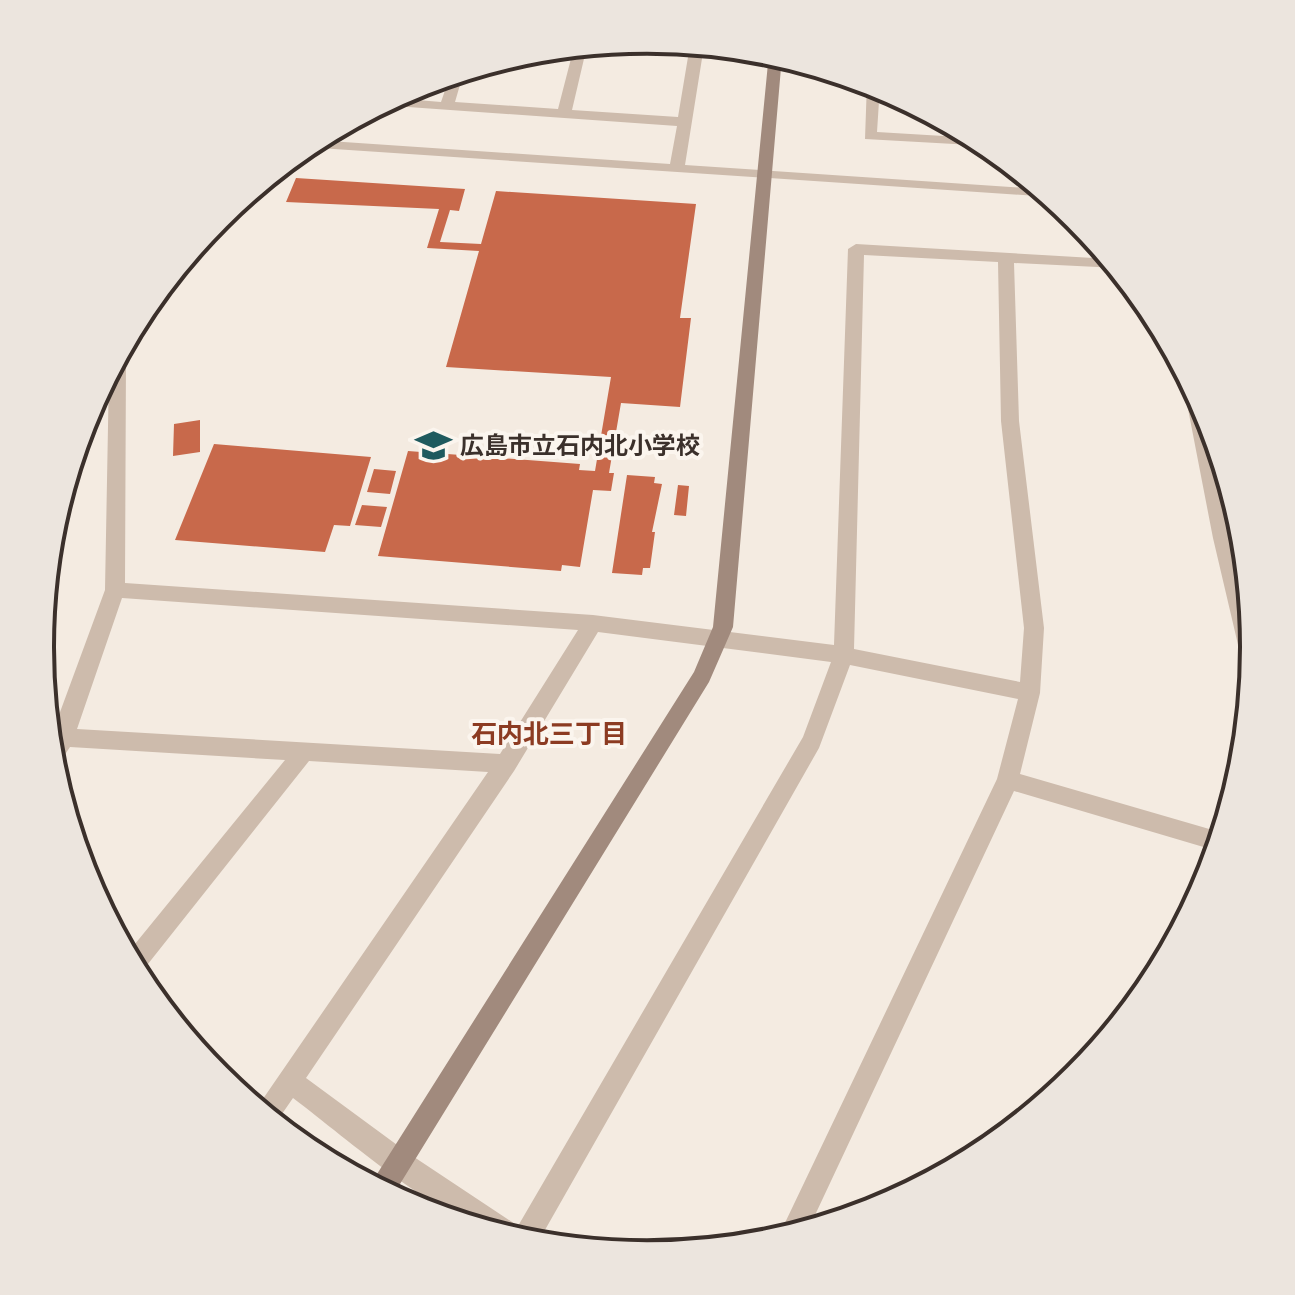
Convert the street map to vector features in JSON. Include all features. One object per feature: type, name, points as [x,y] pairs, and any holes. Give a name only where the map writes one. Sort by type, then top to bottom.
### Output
[{"type":"street","points":[[677,169],[695,56]]},
{"type":"street","points":[[564,114],[578,58]]},
{"type":"street","points":[[387,1181],[702,676],[723,627],[774,68]]},
{"type":"street","points":[[447,106],[454,86]]},
{"type":"street","points":[[872,98],[870,136],[956,141]]},
{"type":"street","points":[[410,104],[685,122]]},
{"type":"street","points":[[333,145],[1029,193]]},
{"type":"street","points":[[531,1230],[812,741],[844,655],[856,249],[1100,263]]},
{"type":"street","points":[[799,1222],[1008,780],[1030,693],[1034,628],[1010,421],[1006,257]]},
{"type":"street","points":[[62,741],[115,590],[118,380]]},
{"type":"street","points":[[1202,437],[1240,613]]},
{"type":"street","points":[[1222,538],[1231,536]]},
{"type":"street","points":[[115,590],[593,623],[844,655],[1030,693]]},
{"type":"street","points":[[272,1107],[506,764],[593,623]]},
{"type":"street","points":[[64,737],[506,764]]},
{"type":"street","points":[[141,955],[304,752]]},
{"type":"street","points":[[1008,780],[1210,839]]},
{"type":"street","points":[[290,1081],[399,1162],[482,1217]]},
{"type":"building","points":[[296,178],[465,189],[459,211],[450,210],[440,242],[481,244],[496,191],[696,204],[680,318],[691,318],[680,407],[621,403],[609,473],[614,473],[611,491],[593,490],[580,567],[562,565],[561,571],[378,556],[408,451],[580,464],[579,470],[595,471],[611,377],[446,367],[479,251],[427,248],[439,209],[286,202]]},
{"type":"building","points":[[200,420],[200,452],[173,456],[174,424]]},
{"type":"building","points":[[214,444],[371,457],[350,526],[334,525],[325,552],[175,540]]},
{"type":"building","points":[[374,469],[396,471],[390,494],[367,492]]},
{"type":"building","points":[[627,475],[655,477],[654,483],[662,484],[652,532],[655,532],[650,568],[643,568],[642,575],[612,573]]},
{"type":"building","points":[[678,485],[689,486],[686,516],[674,515]]},
{"type":"building","points":[[362,505],[387,507],[381,527],[355,525]]},
{"type":"place","name":"広島市立石内北小学校","points":[[434,446]]},
{"type":"district","name":"石内北三丁目","points":[[549,735]]}]
